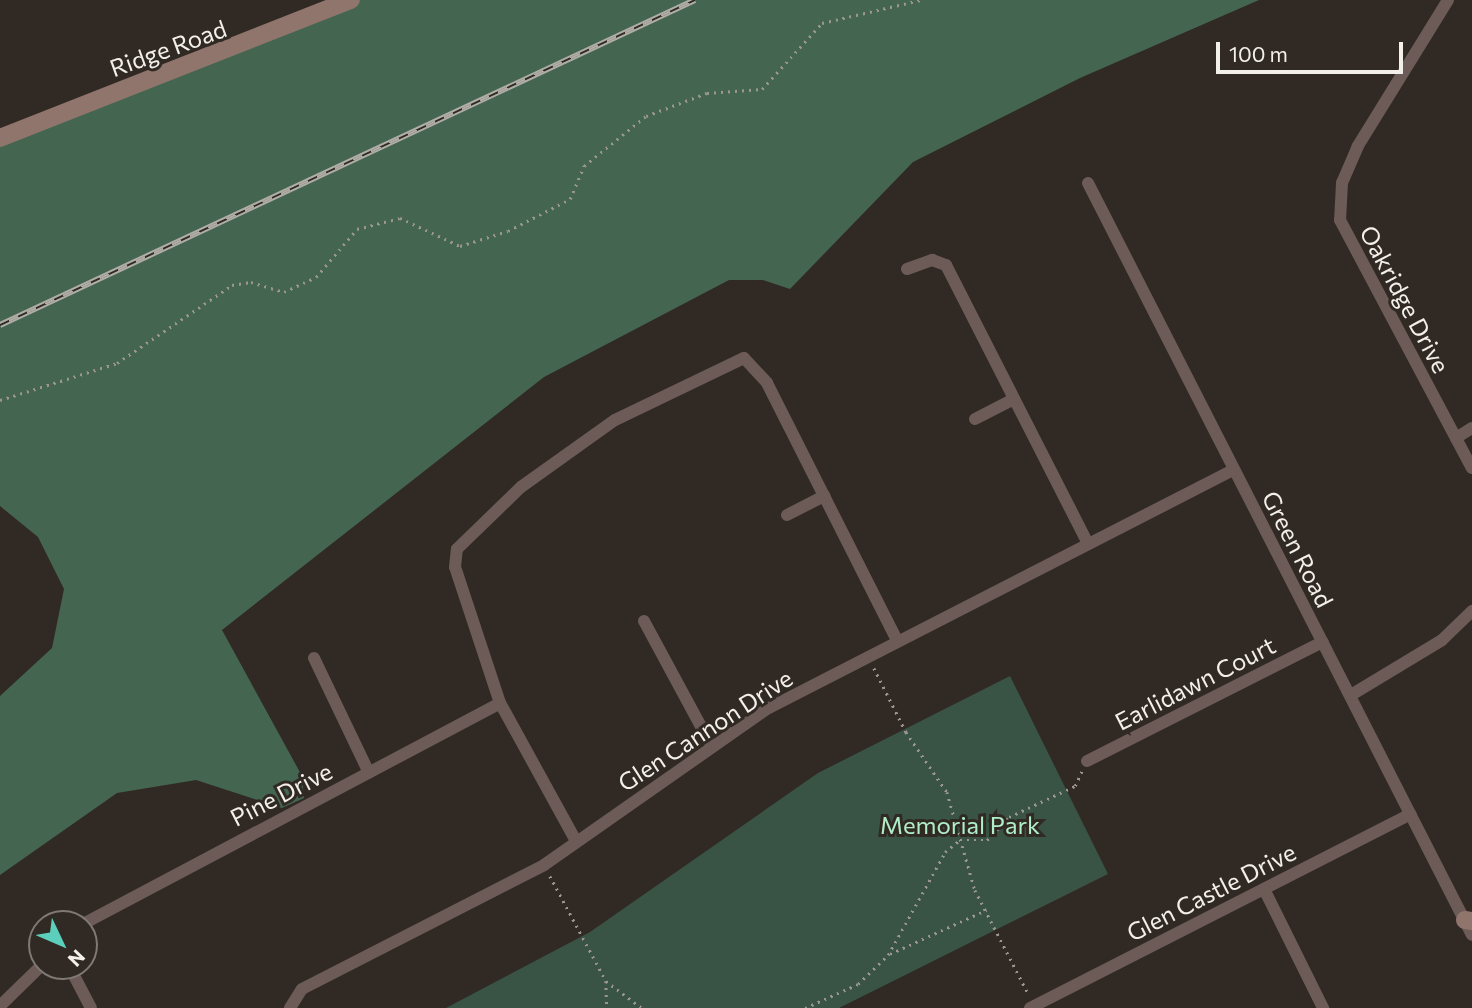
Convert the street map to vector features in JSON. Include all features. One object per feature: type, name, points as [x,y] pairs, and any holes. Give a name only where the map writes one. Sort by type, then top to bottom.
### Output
[{"type":"main road","name":"Ridge Road","points":[[0,138],[351,0]]},
{"type":"street","name":"Oakridge Drive","points":[[1448,0],[1358,146],[1342,183],[1340,220],[1472,468]]},
{"type":"street","name":"Green Road","points":[[1088,183],[1233,470],[1469,925]]},
{"type":"street","points":[[907,269],[932,260],[946,265],[1088,544]]},
{"type":"street","points":[[576,841],[500,703],[454,567],[457,549],[521,487],[615,420],[744,358],[767,383],[897,640]]},
{"type":"street","points":[[975,419],[1014,399]]},
{"type":"street","points":[[1456,438],[1472,428]]},
{"type":"street","name":"Glen Cannon Drive","points":[[290,1008],[302,989],[544,865],[765,710],[1233,470]]},
{"type":"street","points":[[787,515],[824,496]]},
{"type":"street","points":[[1351,695],[1442,640],[1472,611]]},
{"type":"street","points":[[644,621],[712,747]]},
{"type":"street","name":"Earlidawn Court","points":[[1087,761],[1323,642]]},
{"type":"street","points":[[314,658],[369,773]]},
{"type":"street","name":"Pine Drive","points":[[98,916],[500,703]]},
{"type":"street","name":"Glen Castle Drive","points":[[1032,1007],[1410,814]]},
{"type":"street","points":[[1264,889],[1323,1008]]},
{"type":"street","points":[[0,1006],[28,979]]},
{"type":"street","points":[[76,980],[91,1008]]},
{"type":"path","points":[[0,400],[117,363],[232,285],[251,282],[284,292],[316,277],[357,229],[400,218],[460,246],[508,231],[570,199],[583,166],[646,116],[707,93],[762,89],[822,23],[920,0]]},
{"type":"path","points":[[868,656],[906,732],[947,792],[960,840],[986,910],[1032,1007]]},
{"type":"path","points":[[805,1008],[858,984],[888,955],[945,852],[960,840],[987,840],[1009,817],[1074,786],[1087,761]]},
{"type":"path","points":[[544,865],[606,981],[642,1008]]},
{"type":"path","points":[[888,955],[986,910]]},
{"type":"path","points":[[606,981],[607,1008]]},
{"type":"green space","points":[[347,0],[1259,0],[1080,78],[913,162],[790,289],[763,280],[729,280],[544,377],[222,630],[302,776],[304,798],[282,808],[196,780],[117,793],[0,875],[0,696],[52,648],[64,589],[38,537],[0,506],[0,136]]},
{"type":"green space","name":"Memorial Park","points":[[1010,676],[1108,874],[839,1008],[446,1008],[590,932],[818,773]]},
{"type":"railway","points":[[0,325],[695,0]]}]
